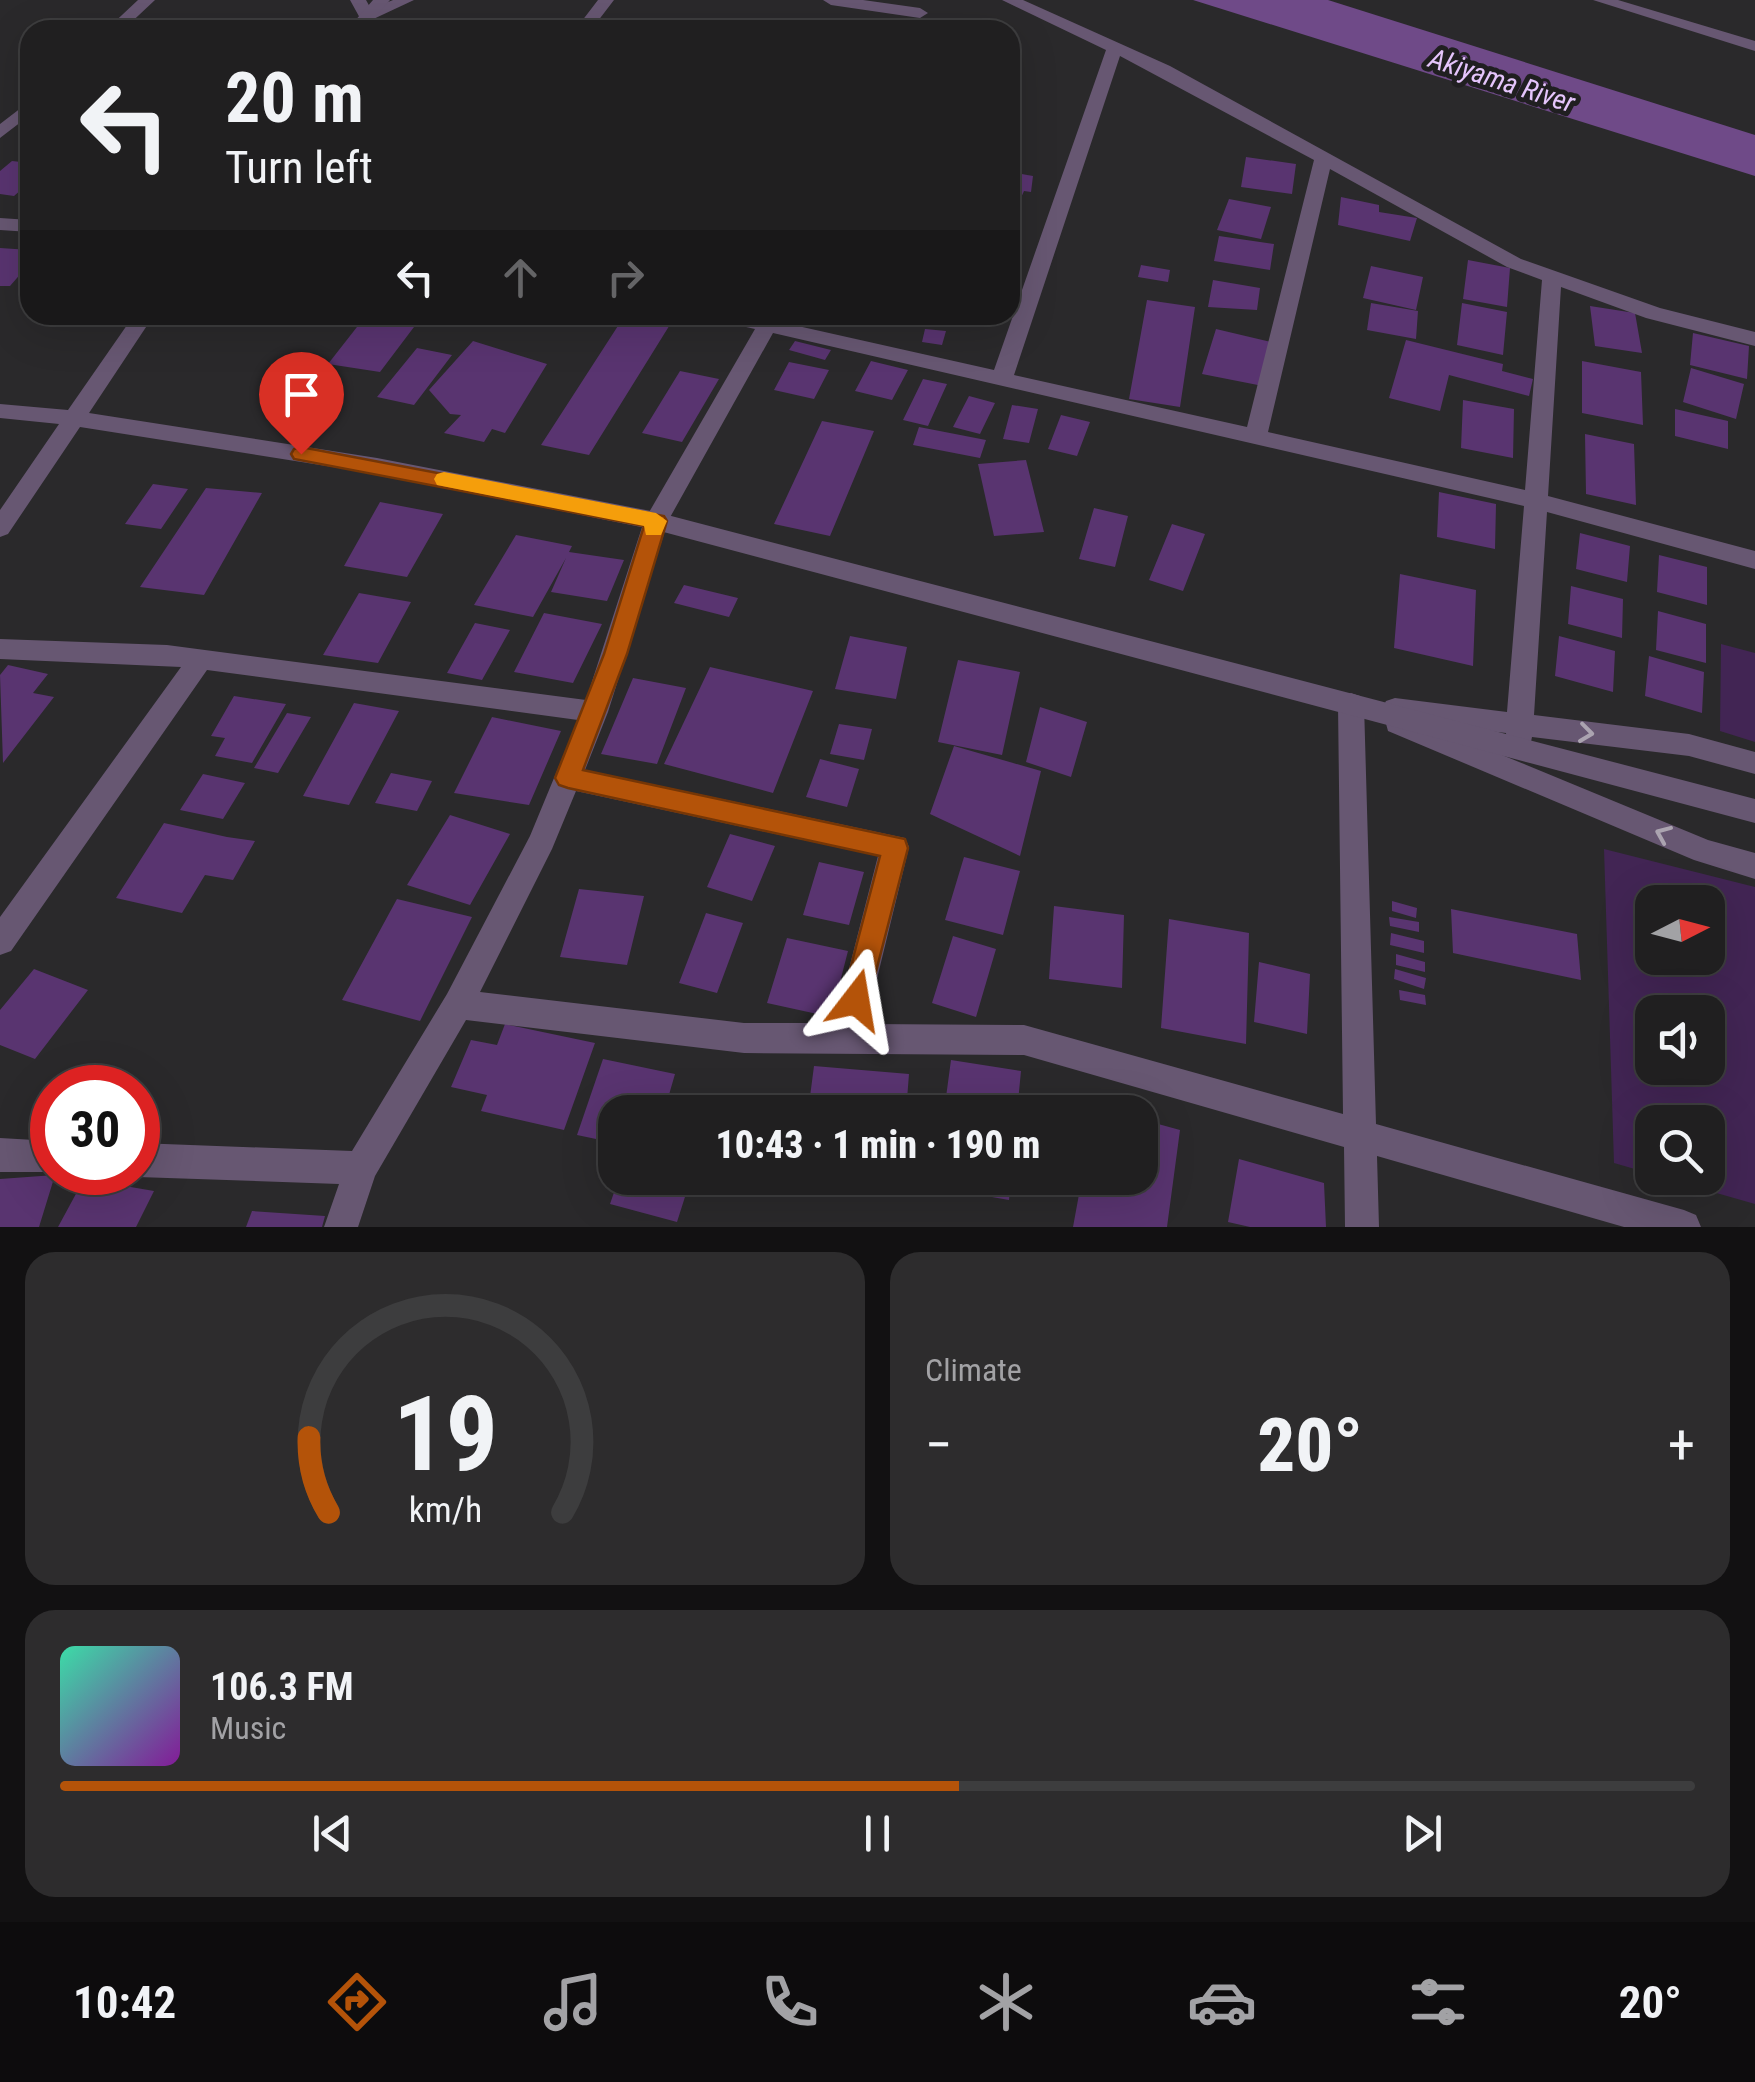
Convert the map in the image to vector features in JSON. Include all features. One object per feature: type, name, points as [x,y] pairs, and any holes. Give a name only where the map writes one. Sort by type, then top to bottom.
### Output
[{"type":"street","points":[[125,20],[147,0]]},
{"type":"street","points":[[364,20],[382,0]]},
{"type":"street","points":[[368,20],[406,0]]},
{"type":"street","points":[[591,20],[606,0]]},
{"type":"street","points":[[830,0],[924,6]]},
{"type":"street","points":[[1010,0],[1164,70],[1514,262],[1654,313],[1755,339]]},
{"type":"street","points":[[1602,0],[1755,46]]},
{"type":"street","points":[[1020,324],[1116,48]]},
{"type":"street","points":[[0,133],[20,115]]},
{"type":"street","points":[[1256,436],[1324,158]]},
{"type":"street","points":[[1520,736],[1552,276]]},
{"type":"street","points":[[0,528],[137,325]]},
{"type":"street","points":[[341,1227],[361,1168],[458,1004],[542,840],[596,712],[656,521],[768,325]]},
{"type":"street","points":[[792,325],[1536,500],[1755,560]]},
{"type":"street","points":[[1002,376],[1020,325]]},
{"type":"street","points":[[0,412],[73,418],[378,466],[656,521],[1351,704],[1520,736],[1755,811]]},
{"type":"street","points":[[0,649],[200,660],[596,712]]},
{"type":"street","points":[[0,941],[200,660]]},
{"type":"street","points":[[1351,704],[1704,852],[1755,866]]},
{"type":"street","points":[[1351,704],[1362,1227]]},
{"type":"street","points":[[1520,736],[1689,745],[1755,763]]},
{"type":"street","points":[[568,778],[896,848],[846,1039]]},
{"type":"street","points":[[458,1004],[744,1038],[1024,1040],[1684,1227]]},
{"type":"street","points":[[0,1156],[30,1157]]},
{"type":"street","points":[[160,1161],[361,1168]]},
{"type":"shaded area","points":[[1721,644],[1755,653],[1755,742],[1720,731]]},
{"type":"shaded area","points":[[1604,849],[1755,887],[1755,1204],[1724,1195],[1725,1105],[1635,1105],[1635,1169],[1614,1163]]},
{"type":"water","name":"Akiyama River","points":[[1193,0],[1328,0],[1755,135],[1755,176]]},
{"type":"building","points":[[1246,157],[1296,164],[1292,194],[1241,187]]},
{"type":"building","points":[[12,161],[20,162],[20,191],[14,196],[0,194],[0,171]]},
{"type":"building","points":[[1020,174],[1033,176],[1031,192],[1024,191],[1020,200]]},
{"type":"building","points":[[1341,197],[1379,205],[1379,212],[1417,218],[1410,241],[1338,225]]},
{"type":"building","points":[[1229,199],[1271,207],[1261,239],[1217,230]]},
{"type":"building","points":[[1219,236],[1274,244],[1270,270],[1214,261]]},
{"type":"building","points":[[0,248],[20,249],[20,274],[10,286],[0,286]]},
{"type":"building","points":[[1468,260],[1510,268],[1507,307],[1463,299]]},
{"type":"building","points":[[1141,265],[1170,270],[1168,282],[1138,277]]},
{"type":"building","points":[[1371,266],[1423,277],[1416,310],[1363,298]]},
{"type":"building","points":[[1213,280],[1260,288],[1257,310],[1208,307]]},
{"type":"building","points":[[1147,300],[1195,307],[1180,407],[1129,399]]},
{"type":"building","points":[[1371,303],[1418,311],[1416,339],[1367,330]]},
{"type":"building","points":[[1462,303],[1507,312],[1503,355],[1457,345]]},
{"type":"building","points":[[1590,306],[1635,313],[1642,353],[1595,346]]},
{"type":"building","points":[[359,325],[414,327],[380,372],[328,364]]},
{"type":"building","points":[[619,325],[670,325],[589,455],[541,445]]},
{"type":"building","points":[[925,329],[946,331],[942,345],[922,342]]},
{"type":"building","points":[[1216,329],[1279,344],[1268,387],[1202,374]]},
{"type":"building","points":[[1693,333],[1749,346],[1747,379],[1690,365]]},
{"type":"building","points":[[1406,340],[1503,364],[1502,371],[1533,379],[1529,396],[1449,375],[1440,411],[1389,398]]},
{"type":"building","points":[[473,341],[547,364],[505,433],[492,429],[484,442],[444,433],[461,415],[450,414],[429,390]]},
{"type":"building","points":[[795,341],[831,350],[825,360],[789,350]]},
{"type":"building","points":[[417,348],[452,355],[414,405],[377,397]]},
{"type":"building","points":[[871,361],[908,370],[892,400],[855,391]]},
{"type":"building","points":[[1582,361],[1641,372],[1643,425],[1582,413]]},
{"type":"building","points":[[789,362],[829,370],[814,399],[774,390]]},
{"type":"building","points":[[1691,368],[1744,384],[1736,419],[1683,402]]},
{"type":"building","points":[[680,371],[719,379],[682,442],[642,433]]},
{"type":"building","points":[[923,379],[947,384],[928,426],[903,420]]},
{"type":"building","points":[[969,396],[995,403],[980,434],[953,427]]},
{"type":"building","points":[[1463,400],[1514,409],[1513,458],[1461,448]]},
{"type":"building","points":[[1012,405],[1038,409],[1029,443],[1003,439]]},
{"type":"building","points":[[1675,409],[1728,421],[1728,449],[1675,436]]},
{"type":"building","points":[[1061,415],[1090,422],[1077,456],[1048,449]]},
{"type":"building","points":[[822,421],[874,431],[830,536],[774,524]]},
{"type":"building","points":[[919,427],[986,440],[980,458],[913,445]]},
{"type":"building","points":[[1585,434],[1634,444],[1636,505],[1586,494]]},
{"type":"building","points":[[1026,460],[1044,532],[994,536],[978,464]]},
{"type":"building","points":[[153,484],[188,489],[161,529],[125,524]]},
{"type":"building","points":[[206,488],[262,493],[204,595],[140,587]]},
{"type":"building","points":[[1439,492],[1496,504],[1495,549],[1437,537]]},
{"type":"building","points":[[380,502],[443,514],[407,577],[344,566]]},
{"type":"building","points":[[1094,508],[1128,516],[1115,567],[1079,559]]},
{"type":"building","points":[[1172,524],[1205,534],[1183,591],[1149,580]]},
{"type":"building","points":[[1580,533],[1630,546],[1627,582],[1576,569]]},
{"type":"building","points":[[516,535],[572,546],[569,552],[624,560],[607,601],[551,592],[566,558],[533,617],[474,605]]},
{"type":"building","points":[[1659,555],[1707,567],[1707,605],[1657,592]]},
{"type":"building","points":[[1400,574],[1476,590],[1473,666],[1394,648]]},
{"type":"building","points":[[684,585],[738,598],[729,617],[674,603]]},
{"type":"building","points":[[1571,586],[1623,599],[1622,638],[1568,624]]},
{"type":"building","points":[[359,593],[411,602],[378,663],[323,655]]},
{"type":"building","points":[[1658,611],[1706,624],[1706,663],[1656,650]]},
{"type":"building","points":[[544,613],[602,624],[573,683],[514,672]]},
{"type":"building","points":[[475,623],[510,630],[482,680],[447,673]]},
{"type":"building","points":[[850,636],[907,647],[896,699],[835,689]]},
{"type":"building","points":[[1559,636],[1615,651],[1613,692],[1555,676]]},
{"type":"building","points":[[1649,656],[1704,672],[1702,713],[1645,696]]},
{"type":"building","points":[[958,660],[1020,672],[1002,755],[938,742]]},
{"type":"building","points":[[8,665],[48,674],[33,693],[54,697],[3,763],[0,675]]},
{"type":"building","points":[[710,667],[813,691],[773,793],[664,764]]},
{"type":"building","points":[[633,678],[686,688],[657,764],[601,754]]},
{"type":"building","points":[[234,696],[286,704],[252,763],[215,756],[225,738],[211,736]]},
{"type":"building","points":[[354,703],[399,711],[349,805],[303,796]]},
{"type":"building","points":[[1040,707],[1087,722],[1071,777],[1026,762]]},
{"type":"building","points":[[287,713],[311,717],[278,773],[254,768]]},
{"type":"building","points":[[492,717],[561,731],[529,805],[454,793]]},
{"type":"building","points":[[839,724],[872,729],[864,760],[830,754]]},
{"type":"building","points":[[954,746],[1041,771],[1020,856],[930,814]]},
{"type":"building","points":[[820,759],[859,769],[847,807],[806,797]]},
{"type":"building","points":[[391,773],[432,781],[417,811],[375,803]]},
{"type":"building","points":[[203,774],[245,783],[223,819],[180,810]]},
{"type":"building","points":[[450,815],[510,834],[470,905],[407,885]]},
{"type":"building","points":[[164,823],[255,841],[233,880],[205,875],[182,913],[116,898]]},
{"type":"building","points":[[730,834],[775,846],[752,901],[707,887]]},
{"type":"building","points":[[964,857],[1020,871],[1003,935],[945,920]]},
{"type":"building","points":[[819,862],[864,872],[849,925],[803,915]]},
{"type":"building","points":[[579,889],[644,896],[627,965],[560,957]]},
{"type":"building","points":[[397,899],[472,917],[420,1021],[342,1000]]},
{"type":"building","points":[[1392,901],[1417,908],[1416,918],[1392,911]]},
{"type":"building","points":[[1054,906],[1124,915],[1122,988],[1049,979]]},
{"type":"building","points":[[1451,909],[1577,934],[1581,980],[1453,953]]},
{"type":"building","points":[[706,913],[743,923],[717,993],[679,983]]},
{"type":"building","points":[[1389,917],[1419,922],[1419,932],[1390,926]]},
{"type":"building","points":[[1169,919],[1249,933],[1246,1044],[1161,1028]]},
{"type":"building","points":[[1391,933],[1424,941],[1424,953],[1390,945]]},
{"type":"building","points":[[953,936],[996,949],[976,1017],[932,1003]]},
{"type":"building","points":[[787,938],[848,951],[831,1017],[767,1003]]},
{"type":"building","points":[[1396,954],[1425,962],[1425,972],[1396,965]]},
{"type":"building","points":[[1259,962],[1310,974],[1307,1034],[1254,1022]]},
{"type":"building","points":[[34,969],[88,990],[35,1059],[0,1045],[0,1010]]},
{"type":"building","points":[[1395,969],[1426,978],[1424,989],[1394,979]]},
{"type":"building","points":[[1399,990],[1425,995],[1426,1005],[1400,1000]]},
{"type":"building","points":[[505,1024],[595,1043],[564,1130],[481,1111],[487,1095],[451,1087],[471,1040],[497,1045]]},
{"type":"building","points":[[603,1059],[675,1074],[669,1095],[598,1095],[598,1139],[577,1135]]},
{"type":"building","points":[[951,1060],[1021,1071],[1019,1095],[946,1095]]},
{"type":"building","points":[[814,1066],[909,1074],[907,1095],[810,1095]]},
{"type":"building","points":[[1158,1124],[1180,1130],[1167,1227],[1073,1227],[1079,1195],[1158,1195]]},
{"type":"building","points":[[1239,1159],[1324,1183],[1326,1227],[1250,1227],[1228,1222]]},
{"type":"building","points":[[30,1177],[30,1195],[49,1195],[39,1227],[0,1227],[0,1179]]},
{"type":"building","points":[[75,1195],[152,1195],[136,1227],[58,1227]]},
{"type":"building","points":[[613,1195],[686,1195],[677,1222],[610,1204]]},
{"type":"building","points":[[981,1195],[1009,1195],[1009,1200]]},
{"type":"building","points":[[252,1211],[325,1216],[322,1227],[246,1227]]},
{"type":"slow traffic","points":[[444,479],[656,521],[654,530]]},
{"type":"route","points":[[301,454],[656,521],[616,654],[568,778],[896,848],[856,1000]]}]
